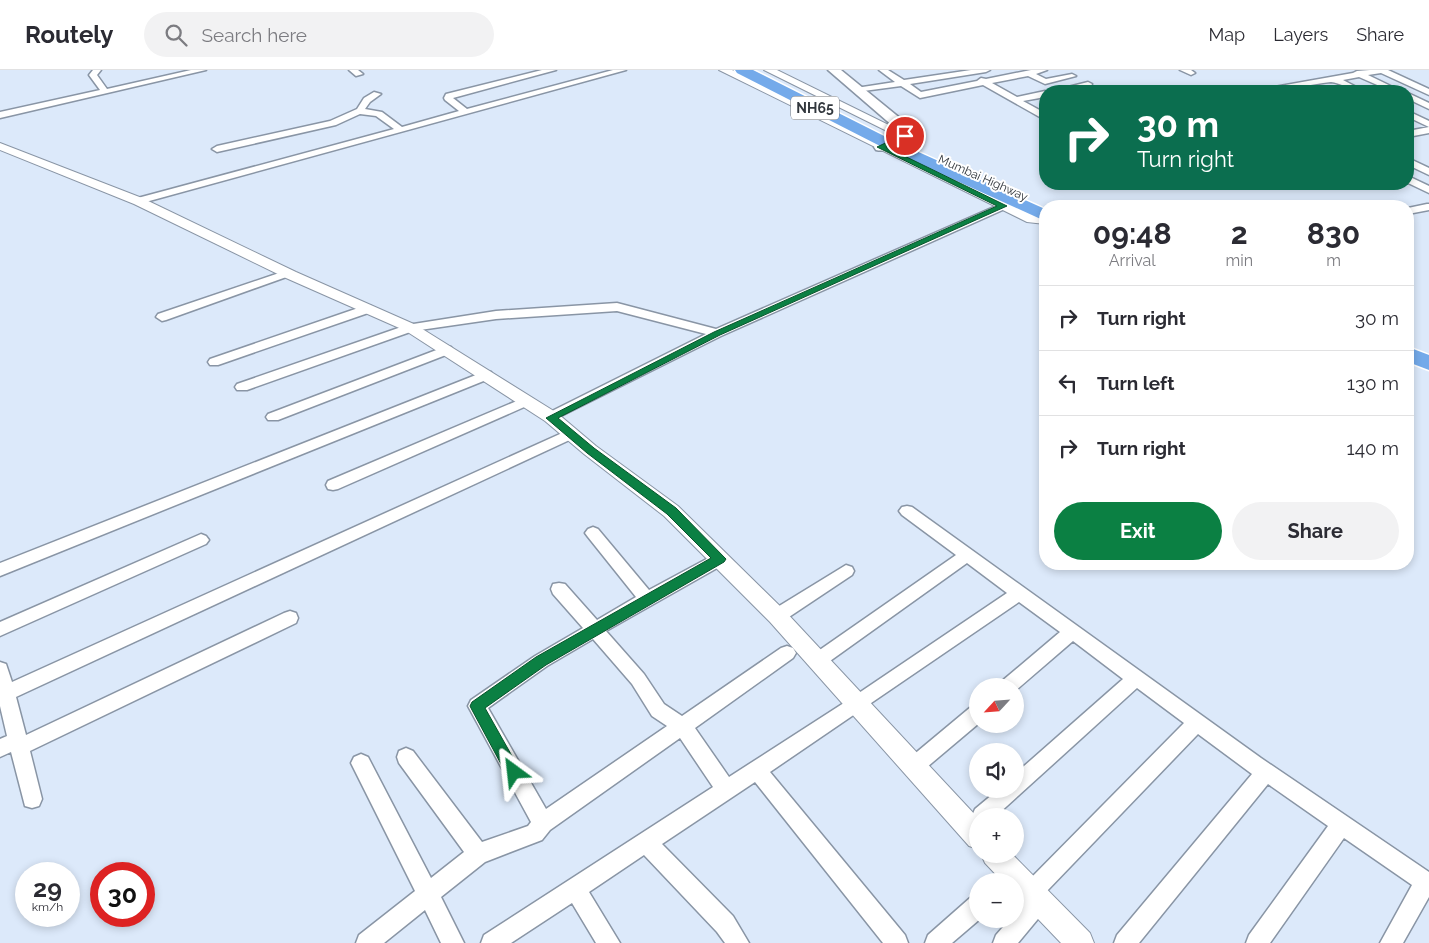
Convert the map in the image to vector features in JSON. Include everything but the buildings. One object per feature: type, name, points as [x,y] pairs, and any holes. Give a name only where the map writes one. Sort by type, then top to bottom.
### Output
[{"type":"highway","name":"NH65","points":[[742,70],[893,142],[1008,204],[1039,214]]},
{"type":"highway","name":"NH65","points":[[756,70],[878,130],[893,142]]},
{"type":"highway","name":"Mumbai Highway","points":[[893,142],[918,149],[974,176],[1039,202]]},
{"type":"highway","points":[[1414,357],[1429,363]]},
{"type":"highway","points":[[1414,368],[1429,374]]},
{"type":"main road","points":[[834,70],[908,131],[893,142]]},
{"type":"street","points":[[98,70],[93,75],[105,92]]},
{"type":"street","points":[[0,115],[186,72],[202,70]]},
{"type":"street","points":[[466,112],[448,98],[449,96],[552,70]]},
{"type":"street","points":[[586,70],[597,76]]},
{"type":"street","points":[[138,201],[290,153],[359,141],[622,70]]},
{"type":"street","points":[[724,70],[893,142]]},
{"type":"street","points":[[769,70],[893,142]]},
{"type":"street","points":[[883,70],[920,95],[1044,70]]},
{"type":"street","points":[[859,90],[967,71],[986,70]]},
{"type":"street","points":[[1029,73],[1044,82],[1072,76],[1060,70]]},
{"type":"street","points":[[1351,70],[1384,85]]},
{"type":"street","points":[[1301,85],[1382,70],[1429,92]]},
{"type":"street","points":[[967,71],[1039,114]]},
{"type":"street","points":[[1334,79],[1347,85]]},
{"type":"street","points":[[1083,85],[1088,84]]},
{"type":"street","points":[[360,111],[367,100],[377,94]]},
{"type":"street","points":[[1016,100],[1039,95]]},
{"type":"street","points":[[1414,99],[1429,106]]},
{"type":"street","points":[[1034,111],[1039,110]]},
{"type":"street","points":[[340,127],[352,113],[360,111],[379,114],[401,130]]},
{"type":"street","points":[[1414,118],[1429,124]]},
{"type":"street","points":[[217,149],[273,137],[340,127],[359,141]]},
{"type":"street","points":[[1414,133],[1429,130]]},
{"type":"street","points":[[273,137],[290,153]]},
{"type":"street","points":[[0,146],[138,201],[288,274],[411,328],[551,418],[672,511],[777,616],[913,767],[969,819]]},
{"type":"street","points":[[1414,161],[1429,158]]},
{"type":"street","points":[[1414,164],[1429,172]]},
{"type":"street","points":[[1414,182],[1429,190]]},
{"type":"street","points":[[551,418],[717,334],[1008,204],[1032,219],[1039,220]]},
{"type":"street","points":[[1414,210],[1428,207]]},
{"type":"street","points":[[162,317],[288,274]]},
{"type":"street","points":[[242,387],[411,328],[496,315],[617,307],[717,334]]},
{"type":"street","points":[[214,362],[368,309]]},
{"type":"street","points":[[272,417],[447,350]]},
{"type":"street","points":[[0,570],[486,375]]},
{"type":"street","points":[[333,485],[526,401]]},
{"type":"street","points":[[32,799],[12,745],[2,683],[571,434]]},
{"type":"street","points":[[906,510],[1266,772],[1428,883],[1391,943]]},
{"type":"street","points":[[593,533],[647,599]]},
{"type":"street","points":[[0,629],[202,540]]},
{"type":"street","points":[[817,661],[967,555]]},
{"type":"street","points":[[543,824],[477,706],[541,661],[720,559]]},
{"type":"street","points":[[777,616],[846,570]]},
{"type":"street","points":[[559,589],[638,679],[658,710],[682,726],[726,790]]},
{"type":"street","points":[[492,943],[856,705],[1020,593]]},
{"type":"street","points":[[12,745],[290,618]]},
{"type":"street","points":[[1017,678],[1072,632]]},
{"type":"street","points":[[367,943],[478,854],[535,833],[543,824],[787,653]]},
{"type":"street","points":[[1024,779],[1136,678]]},
{"type":"street","points":[[913,767],[969,720]]},
{"type":"street","points":[[1024,885],[1197,722]]},
{"type":"street","points":[[406,757],[478,854]]},
{"type":"street","points":[[361,763],[453,943]]},
{"type":"street","points":[[757,770],[897,943]]},
{"type":"street","points":[[1125,943],[1266,772]]},
{"type":"street","points":[[993,808],[1004,798]]},
{"type":"street","points":[[1257,943],[1342,824]]},
{"type":"street","points":[[646,842],[724,924],[738,943]]},
{"type":"street","points":[[1002,863],[1010,873]]},
{"type":"street","points":[[574,889],[609,943]]},
{"type":"street","points":[[1024,889],[1080,943]]},
{"type":"street","points":[[936,943],[969,914]]},
{"type":"street","points":[[1004,943],[1009,928]]},
{"type":"route","points":[[514,772],[477,706],[541,661],[720,559],[672,511],[590,450],[551,418],[717,334],[1004,206],[881,147],[905,136]]}]
